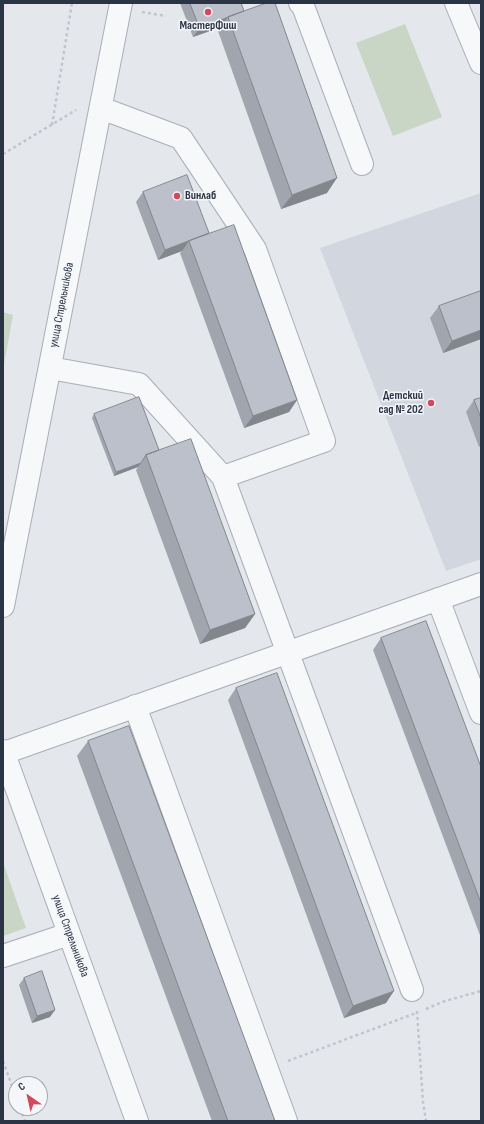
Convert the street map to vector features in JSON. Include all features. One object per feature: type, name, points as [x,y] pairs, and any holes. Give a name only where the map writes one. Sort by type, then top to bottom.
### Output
[{"type":"street","name":"улица Стрельникова","points":[[3,606],[121,3]]},
{"type":"street","points":[[300,3],[303,6],[362,164]]},
{"type":"street","points":[[456,3],[481,63]]},
{"type":"street","points":[[101,108],[181,138],[255,249],[324,441],[223,477]]},
{"type":"street","points":[[50,368],[139,384],[223,477],[412,990]]},
{"type":"street","points":[[3,752],[481,584]]},
{"type":"street","points":[[438,599],[481,713]]},
{"type":"street","points":[[135,706],[286,1121]]},
{"type":"street","name":"улица Стрельникова","points":[[3,752],[137,1121]]},
{"type":"street","points":[[3,956],[69,934]]},
{"type":"path","points":[[52,125],[72,3]]},
{"type":"path","points":[[3,154],[79,108]]},
{"type":"path","points":[[412,990],[417,1013],[423,1102],[426,1121]]},
{"type":"path","points":[[267,1068],[417,1013],[444,1001],[481,991]]},
{"type":"path","points":[[3,1061],[8,1076]]},
{"type":"shaded area","name":"Детский сад № 202","points":[[481,193],[481,559],[446,571],[320,248]]},
{"type":"green space","points":[[405,24],[442,117],[393,136],[356,43]]},
{"type":"green space","points":[[3,312],[13,315],[3,370]]},
{"type":"green space","points":[[3,862],[26,928],[3,936]]},
{"type":"building","points":[[190,3],[241,3],[244,11],[200,28]]},
{"type":"building","points":[[267,3],[275,3],[337,178],[292,195],[228,17]]},
{"type":"building","points":[[187,175],[209,233],[165,250],[143,192]]},
{"type":"building","points":[[234,225],[297,400],[253,416],[189,241]]},
{"type":"building","points":[[481,291],[481,330],[452,341],[439,306]]},
{"type":"building","points":[[139,397],[159,450],[146,455],[141,463],[116,472],[94,414]]},
{"type":"building","points":[[481,398],[481,418],[474,400]]},
{"type":"building","points":[[191,439],[255,614],[210,630],[146,455]]},
{"type":"building","points":[[426,621],[481,767],[481,903],[381,638]]},
{"type":"building","points":[[277,673],[394,991],[353,1006],[236,688]]},
{"type":"building","points":[[129,726],[275,1121],[228,1121],[88,741]]},
{"type":"building","points":[[42,971],[55,1010],[37,1016],[24,978]]},
{"type":"place","name":"МастерФиш","points":[[208,12]]},
{"type":"place","name":"Винлаб","points":[[177,196]]},
{"type":"place","name":"Детский сад № 202","points":[[431,403]]}]
